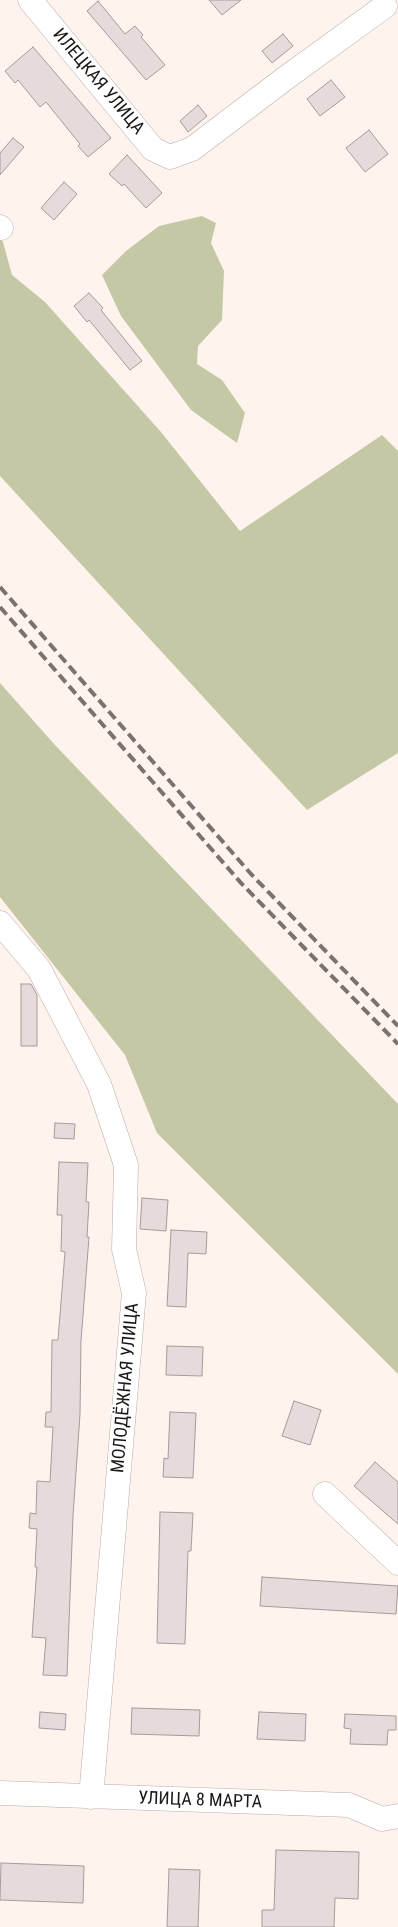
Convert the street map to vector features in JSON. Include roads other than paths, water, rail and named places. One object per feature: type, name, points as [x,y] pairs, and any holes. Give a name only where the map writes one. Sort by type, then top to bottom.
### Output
[{"type":"street","name":"ИЛЕЦКАЯ УЛИЦА","points":[[30,0],[153,149],[170,157],[192,149],[288,77],[388,10]]},
{"type":"street","name":"МОЛОДЁЖНАЯ УЛИЦА","points":[[0,923],[43,977],[99,1084],[126,1165],[124,1249],[134,1293],[91,1797]]},
{"type":"street","points":[[326,1494],[398,1563]]},
{"type":"street","name":"УЛИЦА 8 МАРТА","points":[[0,1793],[349,1806],[390,1817]]},
{"type":"street","points":[[390,1817],[398,1837]]},
{"type":"railway","points":[[0,587],[251,874],[398,1026]]},
{"type":"railway","points":[[0,607],[241,883],[398,1044]]}]
